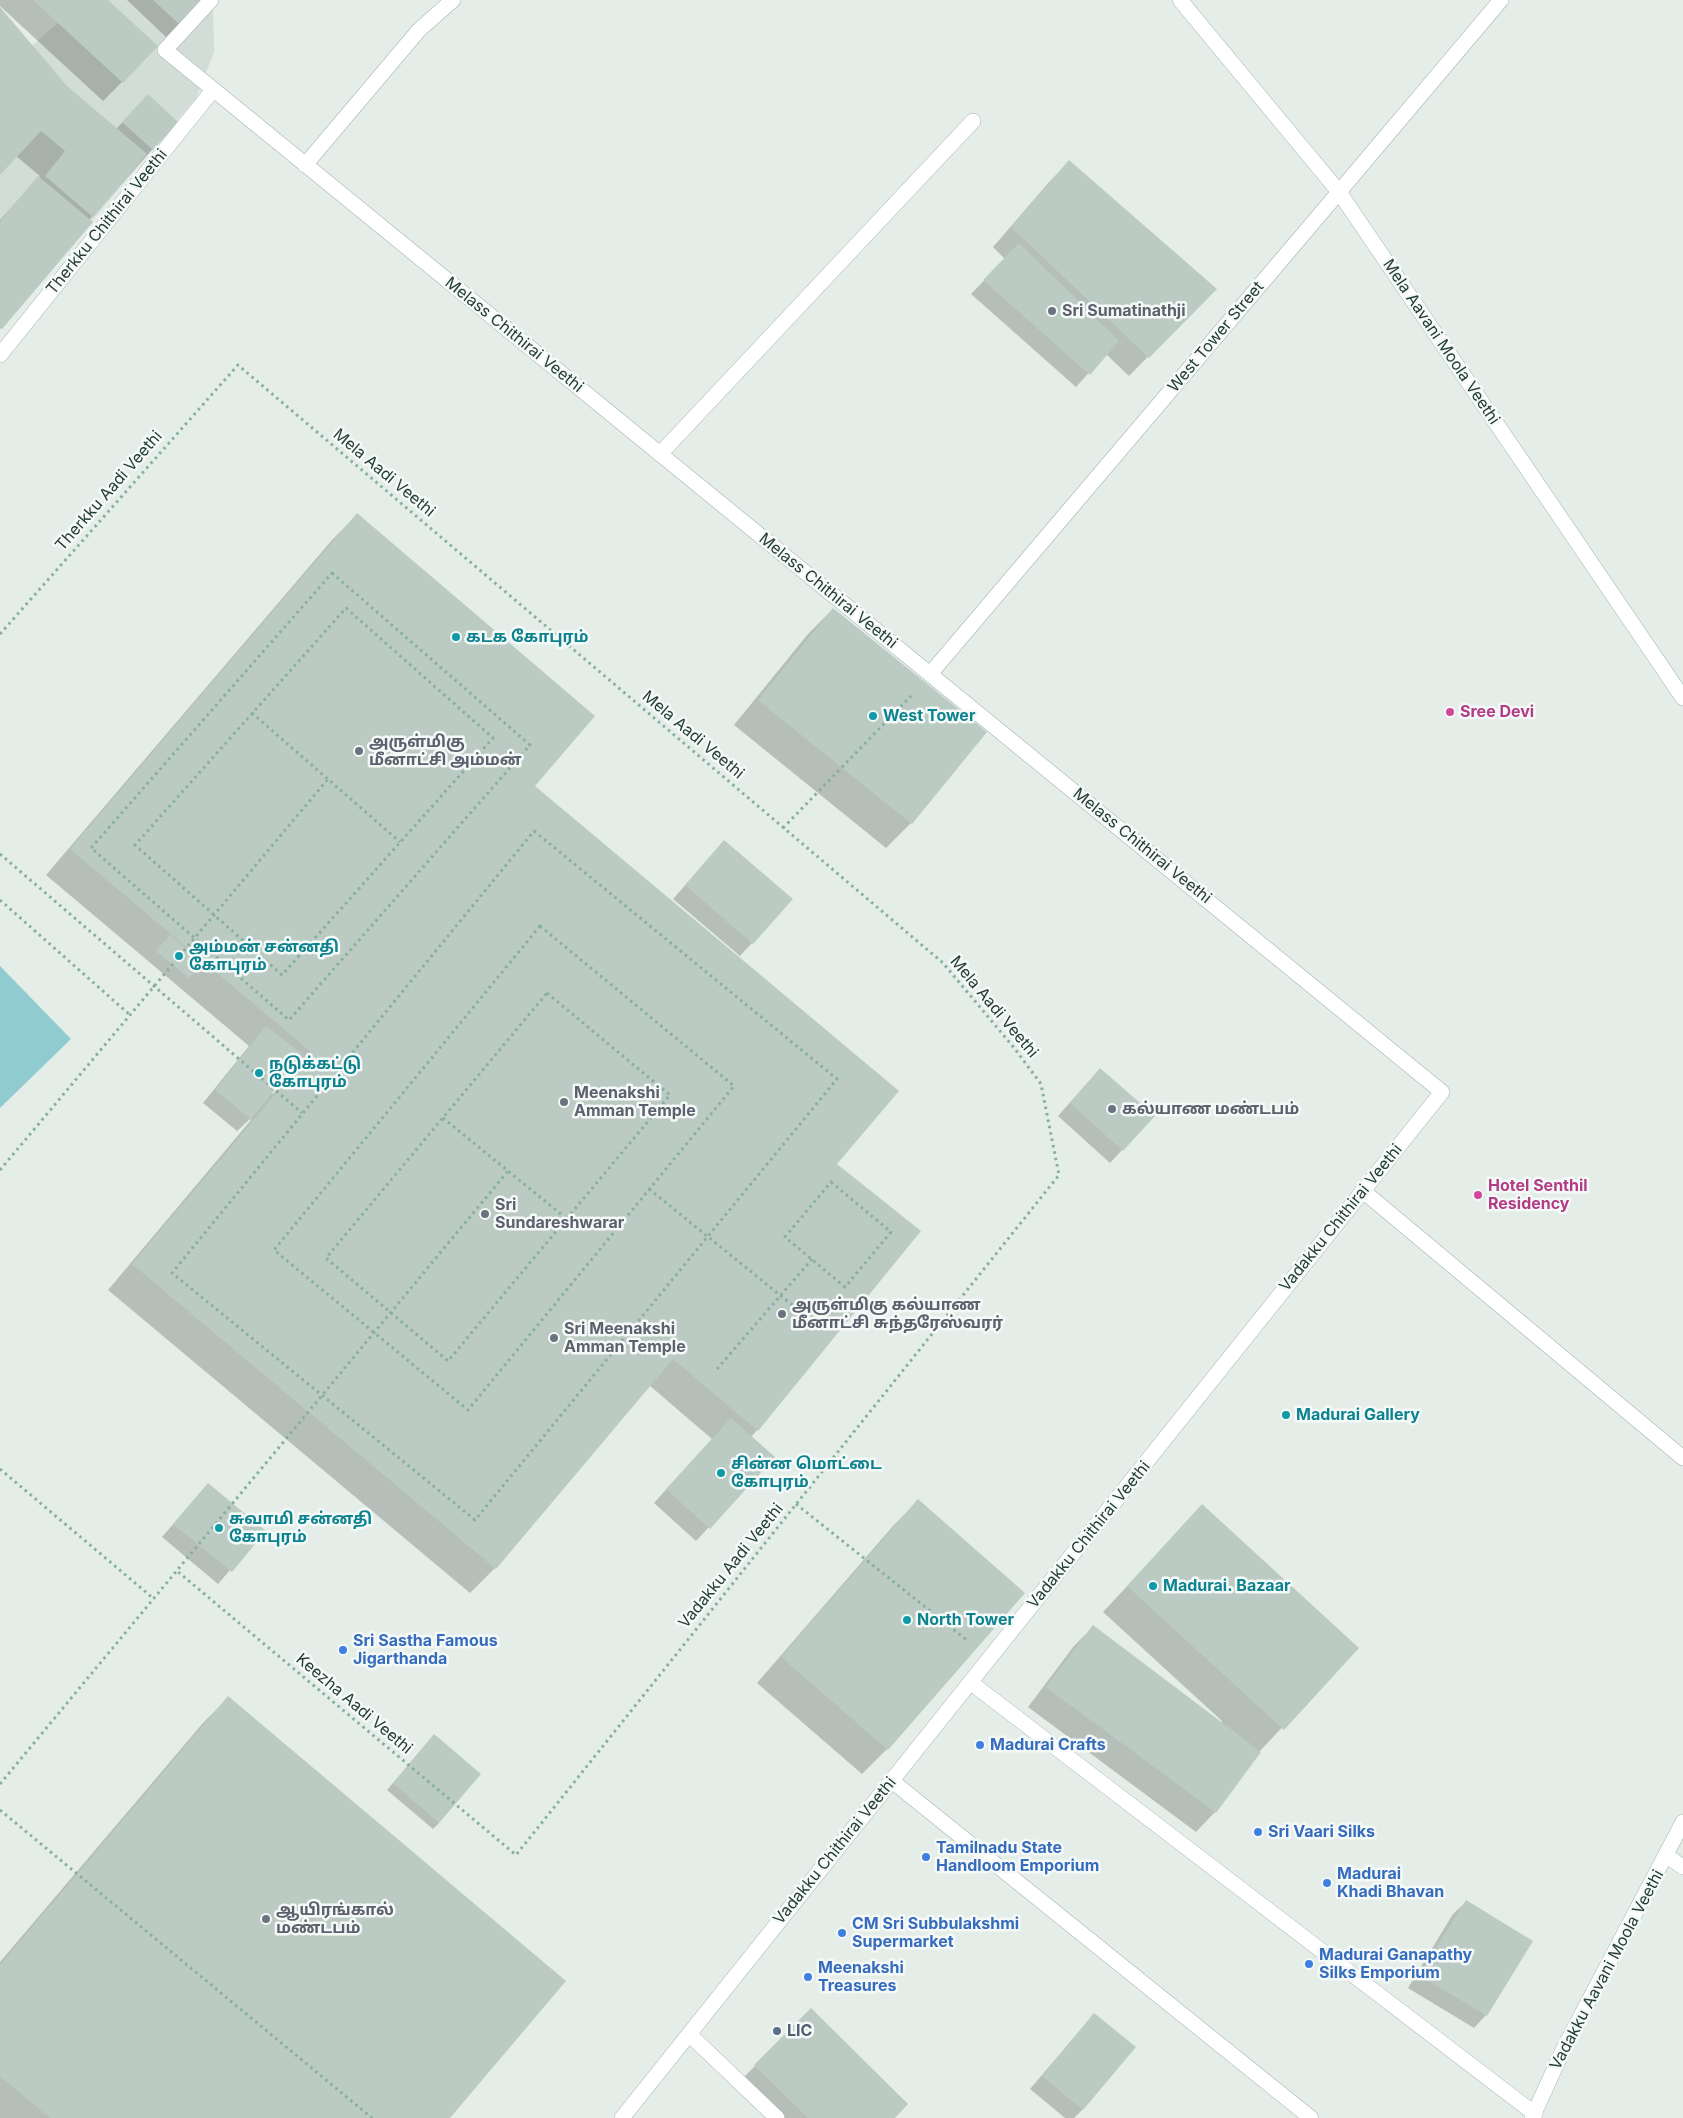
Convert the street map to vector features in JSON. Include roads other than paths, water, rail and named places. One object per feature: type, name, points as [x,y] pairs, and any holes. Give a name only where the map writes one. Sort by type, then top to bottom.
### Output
[{"type":"street","name":"Melass Chithirai Veethi","points":[[211,0],[165,50],[1442,1092]]},
{"type":"street","points":[[305,165],[419,30],[453,0]]},
{"type":"street","name":"Mela Aavani Moola Veethi","points":[[1180,0],[1339,192],[1683,698]]},
{"type":"street","name":"West Tower Street","points":[[930,674],[1501,0]]},
{"type":"street","name":"Therkku Chithirai Veethi","points":[[0,355],[213,90]]},
{"type":"street","points":[[660,454],[973,121]]},
{"type":"street","name":"Vadakku Chithirai Veethi","points":[[622,2118],[1442,1092]]},
{"type":"street","points":[[1363,1191],[1683,1458]]},
{"type":"street","points":[[970,1682],[1533,2116]]},
{"type":"street","points":[[892,1781],[1311,2118]]},
{"type":"street","name":"Vadakku Aavani Moola Veethi","points":[[1533,2116],[1563,2050],[1667,1856],[1683,1822]]},
{"type":"street","points":[[1667,1856],[1683,1867]]},
{"type":"street","points":[[689,2034],[777,2118]]},
{"type":"water","points":[[0,966],[71,1039],[0,1108]]},
{"type":"place","name":"Sri Sumatinathji","points":[[1052,311]]},
{"type":"place","name":"கடக கோபுரம்","points":[[456,637]]},
{"type":"place","name":"Sree Devi","points":[[1450,712]]},
{"type":"place","name":"West Tower","points":[[873,716]]},
{"type":"place","name":"அருள்மிகு மீனாட்சி அம்மன்","points":[[359,751]]},
{"type":"place","name":"அம்மன் சன்னதி கோபுரம்","points":[[179,956]]},
{"type":"place","name":"நடுக்கட்டு கோபுரம்","points":[[259,1073]]},
{"type":"place","name":"Meenakshi Amman Temple","points":[[564,1102]]},
{"type":"place","name":"கல்யாண மண்டபம்","points":[[1112,1109]]},
{"type":"place","name":"Hotel Senthil Residency","points":[[1478,1195]]},
{"type":"place","name":"Sri Sundareshwarar","points":[[485,1214]]},
{"type":"place","name":"அருள்மிகு கல்யாண மீனாட்சி சுந்தரேஸ்வரர்","points":[[782,1314]]},
{"type":"place","name":"Sri Meenakshi Amman Temple","points":[[554,1338]]},
{"type":"place","name":"Madurai Gallery","points":[[1286,1415]]},
{"type":"place","name":"சின்ன மொட்டை கோபுரம்","points":[[721,1473]]},
{"type":"place","name":"சுவாமி சன்னதி கோபுரம்","points":[[219,1528]]},
{"type":"place","name":"Madurai. Bazaar","points":[[1153,1586]]},
{"type":"place","name":"North Tower","points":[[907,1620]]},
{"type":"place","name":"Sri Sastha Famous Jigarthanda","points":[[343,1650]]},
{"type":"place","name":"Madurai Crafts","points":[[980,1745]]},
{"type":"place","name":"Sri Vaari Silks","points":[[1258,1832]]},
{"type":"place","name":"Tamilnadu State Handloom Emporium","points":[[926,1857]]},
{"type":"place","name":"Madurai Khadi Bhavan","points":[[1327,1883]]},
{"type":"place","name":"ஆயிரங்கால் மண்டபம்","points":[[266,1919]]},
{"type":"place","name":"CM Sri Subbulakshmi Supermarket","points":[[842,1933]]},
{"type":"place","name":"Madurai Ganapathy Silks Emporium","points":[[1309,1964]]},
{"type":"place","name":"Meenakshi Treasures","points":[[808,1977]]},
{"type":"place","name":"LIC","points":[[777,2031]]}]
